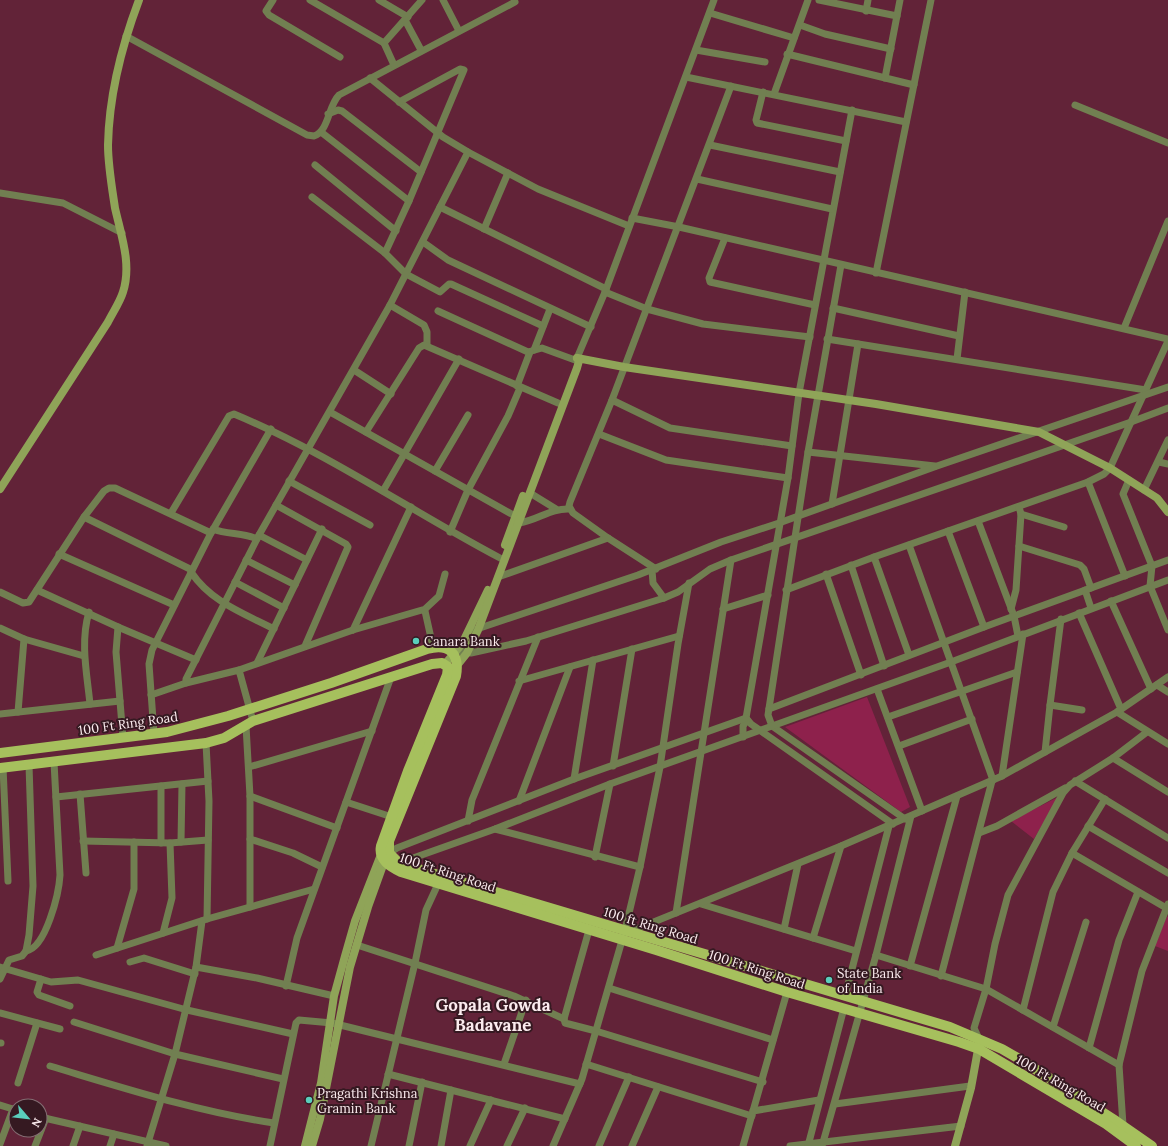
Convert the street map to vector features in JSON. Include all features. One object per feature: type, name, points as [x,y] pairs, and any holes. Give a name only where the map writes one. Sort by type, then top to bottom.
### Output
[{"type":"main road","points":[[0,489],[108,322],[123,292],[126,279],[126,260],[122,232],[114,201],[108,145],[113,99],[126,36],[139,0]]},
{"type":"main road","points":[[576,359],[624,368],[849,400],[1038,432],[1066,444],[1110,468],[1156,498],[1168,512]]},
{"type":"main road","points":[[447,675],[458,665],[467,653],[478,630],[498,577],[558,403],[576,359]]},
{"type":"main road","points":[[2,768],[206,743],[224,738],[250,724],[391,677],[432,664],[445,664],[456,653],[469,631],[530,493],[577,368],[579,361],[576,359]]},
{"type":"main road","points":[[433,647],[445,647],[456,653]]},
{"type":"main road","name":"100 Ft Ring Road","points":[[0,752],[154,734],[185,728],[331,683],[433,647]]},
{"type":"main road","points":[[456,653],[458,665]]},
{"type":"main road","points":[[389,856],[381,846],[408,771],[447,675],[448,668],[445,664]]},
{"type":"main road","name":"100 Ft Ring Road","points":[[458,665],[456,676],[389,856],[390,866],[401,872],[438,884],[589,930],[625,934],[787,992],[921,1030],[979,1044]]},
{"type":"main road","points":[[305,1146],[350,967],[389,856]]},
{"type":"main road","points":[[312,1146],[320,1119],[335,1024],[334,996],[355,921],[389,856]]},
{"type":"main road","name":"100 ft Ring Road","points":[[389,856],[625,934],[950,1027],[979,1044],[1021,1060],[1121,1129],[1152,1146]]},
{"type":"main road","points":[[955,1146],[961,1126],[979,1044]]},
{"type":"main road","points":[[1121,1129],[1136,1146]]},
{"type":"street","points":[[273,0],[266,11],[268,15],[340,57]]},
{"type":"street","points":[[310,0],[384,43],[394,65]]},
{"type":"street","points":[[379,0],[407,19],[421,50]]},
{"type":"street","points":[[384,43],[407,19],[422,0]]},
{"type":"street","points":[[443,0],[459,30]]},
{"type":"street","points":[[438,311],[532,351],[542,348],[576,359],[606,290],[714,0]]},
{"type":"street","points":[[774,94],[787,54],[800,25],[808,0]]},
{"type":"street","points":[[819,0],[866,11],[897,16]]},
{"type":"street","points":[[866,11],[868,0]]},
{"type":"street","points":[[885,78],[900,0]]},
{"type":"street","points":[[876,273],[931,0]]},
{"type":"street","points":[[126,36],[307,135],[314,136],[321,132],[331,105],[339,94],[515,2]]},
{"type":"street","points":[[710,13],[794,38]]},
{"type":"street","points":[[800,25],[825,34],[891,49]]},
{"type":"street","points":[[696,50],[765,62]]},
{"type":"street","points":[[787,54],[914,85]]},
{"type":"street","points":[[384,253],[409,201],[464,70],[460,69],[399,102]]},
{"type":"street","points":[[686,76],[906,122]]},
{"type":"street","points":[[370,78],[438,133],[468,152],[538,189],[629,226]]},
{"type":"street","points":[[570,509],[570,502],[599,434],[679,227],[731,86]]},
{"type":"street","points":[[763,92],[756,120],[757,123],[846,141]]},
{"type":"street","points":[[1075,105],[1168,143]]},
{"type":"street","points":[[328,114],[336,110],[342,111],[421,172]]},
{"type":"street","points":[[743,737],[743,726],[747,719],[779,523],[788,478],[799,393],[832,209],[852,110]]},
{"type":"street","points":[[321,132],[409,201]]},
{"type":"street","points":[[710,145],[840,172]]},
{"type":"street","points":[[186,683],[196,660],[258,537],[390,305],[468,152]]},
{"type":"street","points":[[314,165],[396,230]]},
{"type":"street","points":[[484,229],[508,173]]},
{"type":"street","points":[[697,179],[832,209]]},
{"type":"street","points":[[0,193],[63,203],[122,232]]},
{"type":"street","points":[[312,197],[384,253],[406,274],[440,292],[451,284],[543,326]]},
{"type":"street","points":[[440,207],[647,309],[717,326],[810,337]]},
{"type":"street","points":[[632,218],[679,227],[823,261],[966,292],[1124,328],[1168,340],[1110,468],[1104,474],[1020,511],[978,521],[948,531],[826,574],[786,590]]},
{"type":"street","points":[[1124,328],[1168,221]]},
{"type":"street","points":[[725,238],[709,278],[710,282],[815,305]]},
{"type":"street","points":[[423,242],[448,260],[591,327]]},
{"type":"street","points":[[841,265],[817,396],[794,537],[769,709],[769,718],[772,726],[908,818]]},
{"type":"street","points":[[957,360],[966,292]]},
{"type":"street","points":[[390,305],[424,325],[427,332],[427,344]]},
{"type":"street","points":[[833,308],[959,336]]},
{"type":"street","points":[[450,532],[468,490],[508,416],[532,351],[550,309]]},
{"type":"street","points":[[827,339],[1144,393]]},
{"type":"street","points":[[427,344],[518,387],[558,403]]},
{"type":"street","points":[[366,432],[419,348],[427,344]]},
{"type":"street","points":[[832,504],[858,344]]},
{"type":"street","points":[[383,491],[459,359]]},
{"type":"street","points":[[354,370],[391,394]]},
{"type":"street","points":[[469,631],[478,630],[654,569],[721,542],[1038,432],[1144,393],[1168,387]]},
{"type":"street","points":[[612,400],[670,428],[792,446]]},
{"type":"street","points":[[456,653],[467,653],[538,637],[664,598],[678,592],[710,569],[776,543],[1168,408]]},
{"type":"street","points":[[330,412],[468,490],[517,520],[534,520],[556,509],[570,509],[608,538],[654,569]]},
{"type":"street","points":[[171,514],[230,414],[234,414],[271,429],[308,449],[411,507],[450,532],[500,558]]},
{"type":"street","points":[[435,471],[468,415]]},
{"type":"street","points":[[154,734],[149,664],[155,643],[212,531],[271,429]]},
{"type":"street","points":[[599,434],[666,460],[788,478]]},
{"type":"street","points":[[1144,490],[1159,462],[1168,440]]},
{"type":"street","points":[[808,452],[937,466]]},
{"type":"street","points":[[1159,462],[1168,464]]},
{"type":"street","points":[[1129,480],[1123,494],[1152,566],[1150,586],[1168,630]]},
{"type":"street","points":[[289,481],[370,525]]},
{"type":"street","points":[[1088,482],[1125,576]]},
{"type":"street","points":[[0,592],[26,604],[38,590],[59,554],[104,491],[112,488],[212,531],[225,533],[245,533],[258,537],[307,560]]},
{"type":"street","points":[[530,493],[556,509]]},
{"type":"street","points":[[276,505],[322,529],[346,544],[348,550],[305,646]]},
{"type":"street","points":[[353,630],[411,507]]},
{"type":"street","points":[[1020,511],[1064,527]]},
{"type":"street","points":[[1011,609],[1016,594],[1020,511]]},
{"type":"street","points":[[84,518],[192,571],[205,590],[224,604],[274,629]]},
{"type":"street","points":[[978,521],[1020,635],[1017,672],[1002,776]]},
{"type":"street","points":[[257,663],[322,529]]},
{"type":"street","points":[[948,531],[984,627]]},
{"type":"street","points":[[498,577],[608,538]]},
{"type":"street","points":[[909,545],[962,690],[992,780],[941,976]]},
{"type":"street","points":[[1019,546],[1080,565],[1084,569],[1091,608]]},
{"type":"street","points":[[59,554],[174,605]]},
{"type":"street","points":[[874,557],[909,655]]},
{"type":"street","points":[[246,560],[295,585]]},
{"type":"street","points":[[676,913],[731,560]]},
{"type":"street","points":[[769,709],[861,675],[909,655],[1168,560]]},
{"type":"street","points":[[851,566],[884,666]]},
{"type":"street","points":[[654,569],[653,583],[664,598]]},
{"type":"street","points":[[151,695],[186,683],[239,670],[353,630],[424,610],[439,596],[445,574]]},
{"type":"street","points":[[826,574],[861,675]]},
{"type":"street","points":[[389,856],[494,829],[610,784],[762,731],[772,726],[951,662],[1061,619],[1168,580]]},
{"type":"street","points":[[235,582],[284,608]]},
{"type":"street","points":[[554,1146],[580,1084],[625,934],[660,766],[679,636],[689,583]]},
{"type":"street","points":[[38,590],[89,612],[118,627],[196,660]]},
{"type":"street","points":[[723,609],[768,594]]},
{"type":"street","points":[[1111,601],[1154,687],[1168,692]]},
{"type":"street","points":[[424,610],[433,647]]},
{"type":"street","points":[[89,612],[86,624],[84,656],[90,704]]},
{"type":"street","points":[[1078,613],[1119,711],[1147,732],[1168,744]]},
{"type":"street","points":[[1045,752],[1061,619]]},
{"type":"street","points":[[118,627],[116,652],[123,738]]},
{"type":"street","points":[[0,628],[24,639],[84,656]]},
{"type":"street","points":[[519,681],[679,636]]},
{"type":"street","points":[[468,821],[472,800],[538,637]]},
{"type":"street","points":[[18,712],[24,639]]},
{"type":"street","points":[[613,766],[632,649]]},
{"type":"street","points":[[574,779],[593,660]]},
{"type":"street","points":[[519,802],[570,667]]},
{"type":"street","points":[[239,670],[250,708],[250,907]]},
{"type":"street","points":[[888,717],[1017,672]]},
{"type":"street","points":[[286,986],[296,942],[314,889],[391,677]]},
{"type":"street","points":[[625,934],[908,818],[1002,776],[1119,711],[1168,677]]},
{"type":"street","points":[[877,689],[922,811]]},
{"type":"street","points":[[0,714],[120,701]]},
{"type":"street","points":[[1050,705],[1082,710]]},
{"type":"street","points":[[747,719],[891,825]]},
{"type":"street","points":[[389,856],[397,848],[519,802],[574,779],[747,719]]},
{"type":"street","points":[[899,746],[972,720]]},
{"type":"street","points":[[249,767],[372,731]]},
{"type":"street","points":[[979,833],[997,826],[1076,782],[1113,758],[1147,732]]},
{"type":"street","points":[[148,1144],[187,1010],[205,920],[208,840],[208,781],[206,743]]},
{"type":"street","points":[[1113,758],[1168,792]]},
{"type":"street","points":[[0,979],[3,968],[9,960],[22,956],[26,951],[34,948],[42,938],[59,888],[60,875],[54,762]]},
{"type":"street","points":[[26,951],[33,895],[29,765]]},
{"type":"street","points":[[2,768],[2,807],[8,881]]},
{"type":"street","points":[[56,797],[208,781]]},
{"type":"street","points":[[1076,782],[1168,838]]},
{"type":"street","points":[[181,842],[182,784]]},
{"type":"street","points":[[595,857],[610,784]]},
{"type":"street","points":[[161,786],[161,843]]},
{"type":"street","points":[[979,1044],[974,1028],[986,989],[995,944],[1008,894],[1066,788]]},
{"type":"street","points":[[80,794],[86,873]]},
{"type":"street","points":[[250,796],[336,828]]},
{"type":"street","points":[[910,966],[957,796]]},
{"type":"street","points":[[1023,1010],[1053,892],[1072,853],[1105,799]]},
{"type":"street","points":[[346,802],[392,817]]},
{"type":"street","points":[[823,1144],[860,1013],[862,1001],[876,956],[908,818]]},
{"type":"street","points":[[845,996],[891,825]]},
{"type":"street","points":[[1088,826],[1168,873]]},
{"type":"street","points":[[494,829],[595,857],[640,867]]},
{"type":"street","points":[[250,839],[293,853],[322,867]]},
{"type":"street","points":[[83,841],[170,843],[208,840]]},
{"type":"street","points":[[117,948],[134,889],[134,842]]},
{"type":"street","points":[[163,933],[172,898],[170,843]]},
{"type":"street","points":[[813,938],[841,846]]},
{"type":"street","points":[[1072,853],[1138,892],[1167,907],[1142,971],[1119,1065],[1121,1129]]},
{"type":"street","points":[[784,929],[798,864]]},
{"type":"street","points":[[371,1146],[415,963],[426,910],[438,884]]},
{"type":"street","points":[[96,955],[205,920],[314,889]]},
{"type":"street","points":[[1089,1048],[1119,940],[1138,892]]},
{"type":"street","points":[[712,899],[718,909]]},
{"type":"street","points":[[701,904],[856,951]]},
{"type":"street","points":[[1053,1027],[1086,922]]},
{"type":"street","points":[[564,1019],[589,930]]},
{"type":"street","points":[[357,945],[526,1000],[564,1019],[567,1025],[596,1031],[762,1082]]},
{"type":"street","points":[[876,956],[986,989],[1119,1065]]},
{"type":"street","points":[[130,962],[144,958],[196,970],[257,978],[334,996]]},
{"type":"street","points":[[3,968],[51,982],[78,980],[187,1010],[293,1034]]},
{"type":"street","points":[[41,979],[38,992],[39,995],[70,1006]]},
{"type":"street","points":[[609,988],[773,1040]]},
{"type":"street","points":[[743,1146],[787,992]]},
{"type":"street","points":[[504,1064],[526,1000]]},
{"type":"street","points":[[808,1145],[844,1008]]},
{"type":"street","points":[[0,1013],[60,1029]]},
{"type":"street","points":[[270,1146],[293,1034],[296,1023],[299,1020],[335,1024],[504,1064],[580,1084]]},
{"type":"street","points":[[74,1022],[175,1054],[284,1079]]},
{"type":"street","points":[[18,1083],[37,1023]]},
{"type":"street","points":[[586,1064],[658,1087],[752,1113],[819,1100]]},
{"type":"street","points":[[50,1066],[162,1098],[248,1119],[274,1123]]},
{"type":"street","points":[[388,1074],[565,1119]]},
{"type":"street","points":[[598,1146],[629,1077]]},
{"type":"street","points":[[409,1146],[422,1082]]},
{"type":"street","points":[[834,1104],[970,1086]]},
{"type":"street","points":[[632,1146],[658,1087]]},
{"type":"street","points":[[441,1146],[451,1090]]},
{"type":"street","points":[[470,1146],[491,1100]]},
{"type":"street","points":[[507,1146],[525,1108]]},
{"type":"street","points":[[48,1119],[114,1134],[148,1144],[166,1146]]},
{"type":"street","points":[[0,1144],[8,1124]]},
{"type":"street","points":[[73,1146],[80,1126]]},
{"type":"street","points":[[790,1146],[823,1144],[961,1126]]},
{"type":"street","points":[[110,1146],[114,1134]]},
{"type":"shaded area","points":[[867,697],[910,807],[901,812],[785,727]]},
{"type":"shaded area","points":[[1058,797],[1034,839],[1011,821]]},
{"type":"shaded area","points":[[1167,916],[1168,917],[1168,951],[1155,946]]},
{"type":"place","name":"Canara Bank","points":[[416,641]]},
{"type":"place","name":"State Bank of India","points":[[829,980]]},
{"type":"place","name":"Pragathi Krishna Gramin Bank","points":[[309,1100]]},
{"type":"district","name":"Gopala Gowda Badavane","points":[[493,1015]]}]
